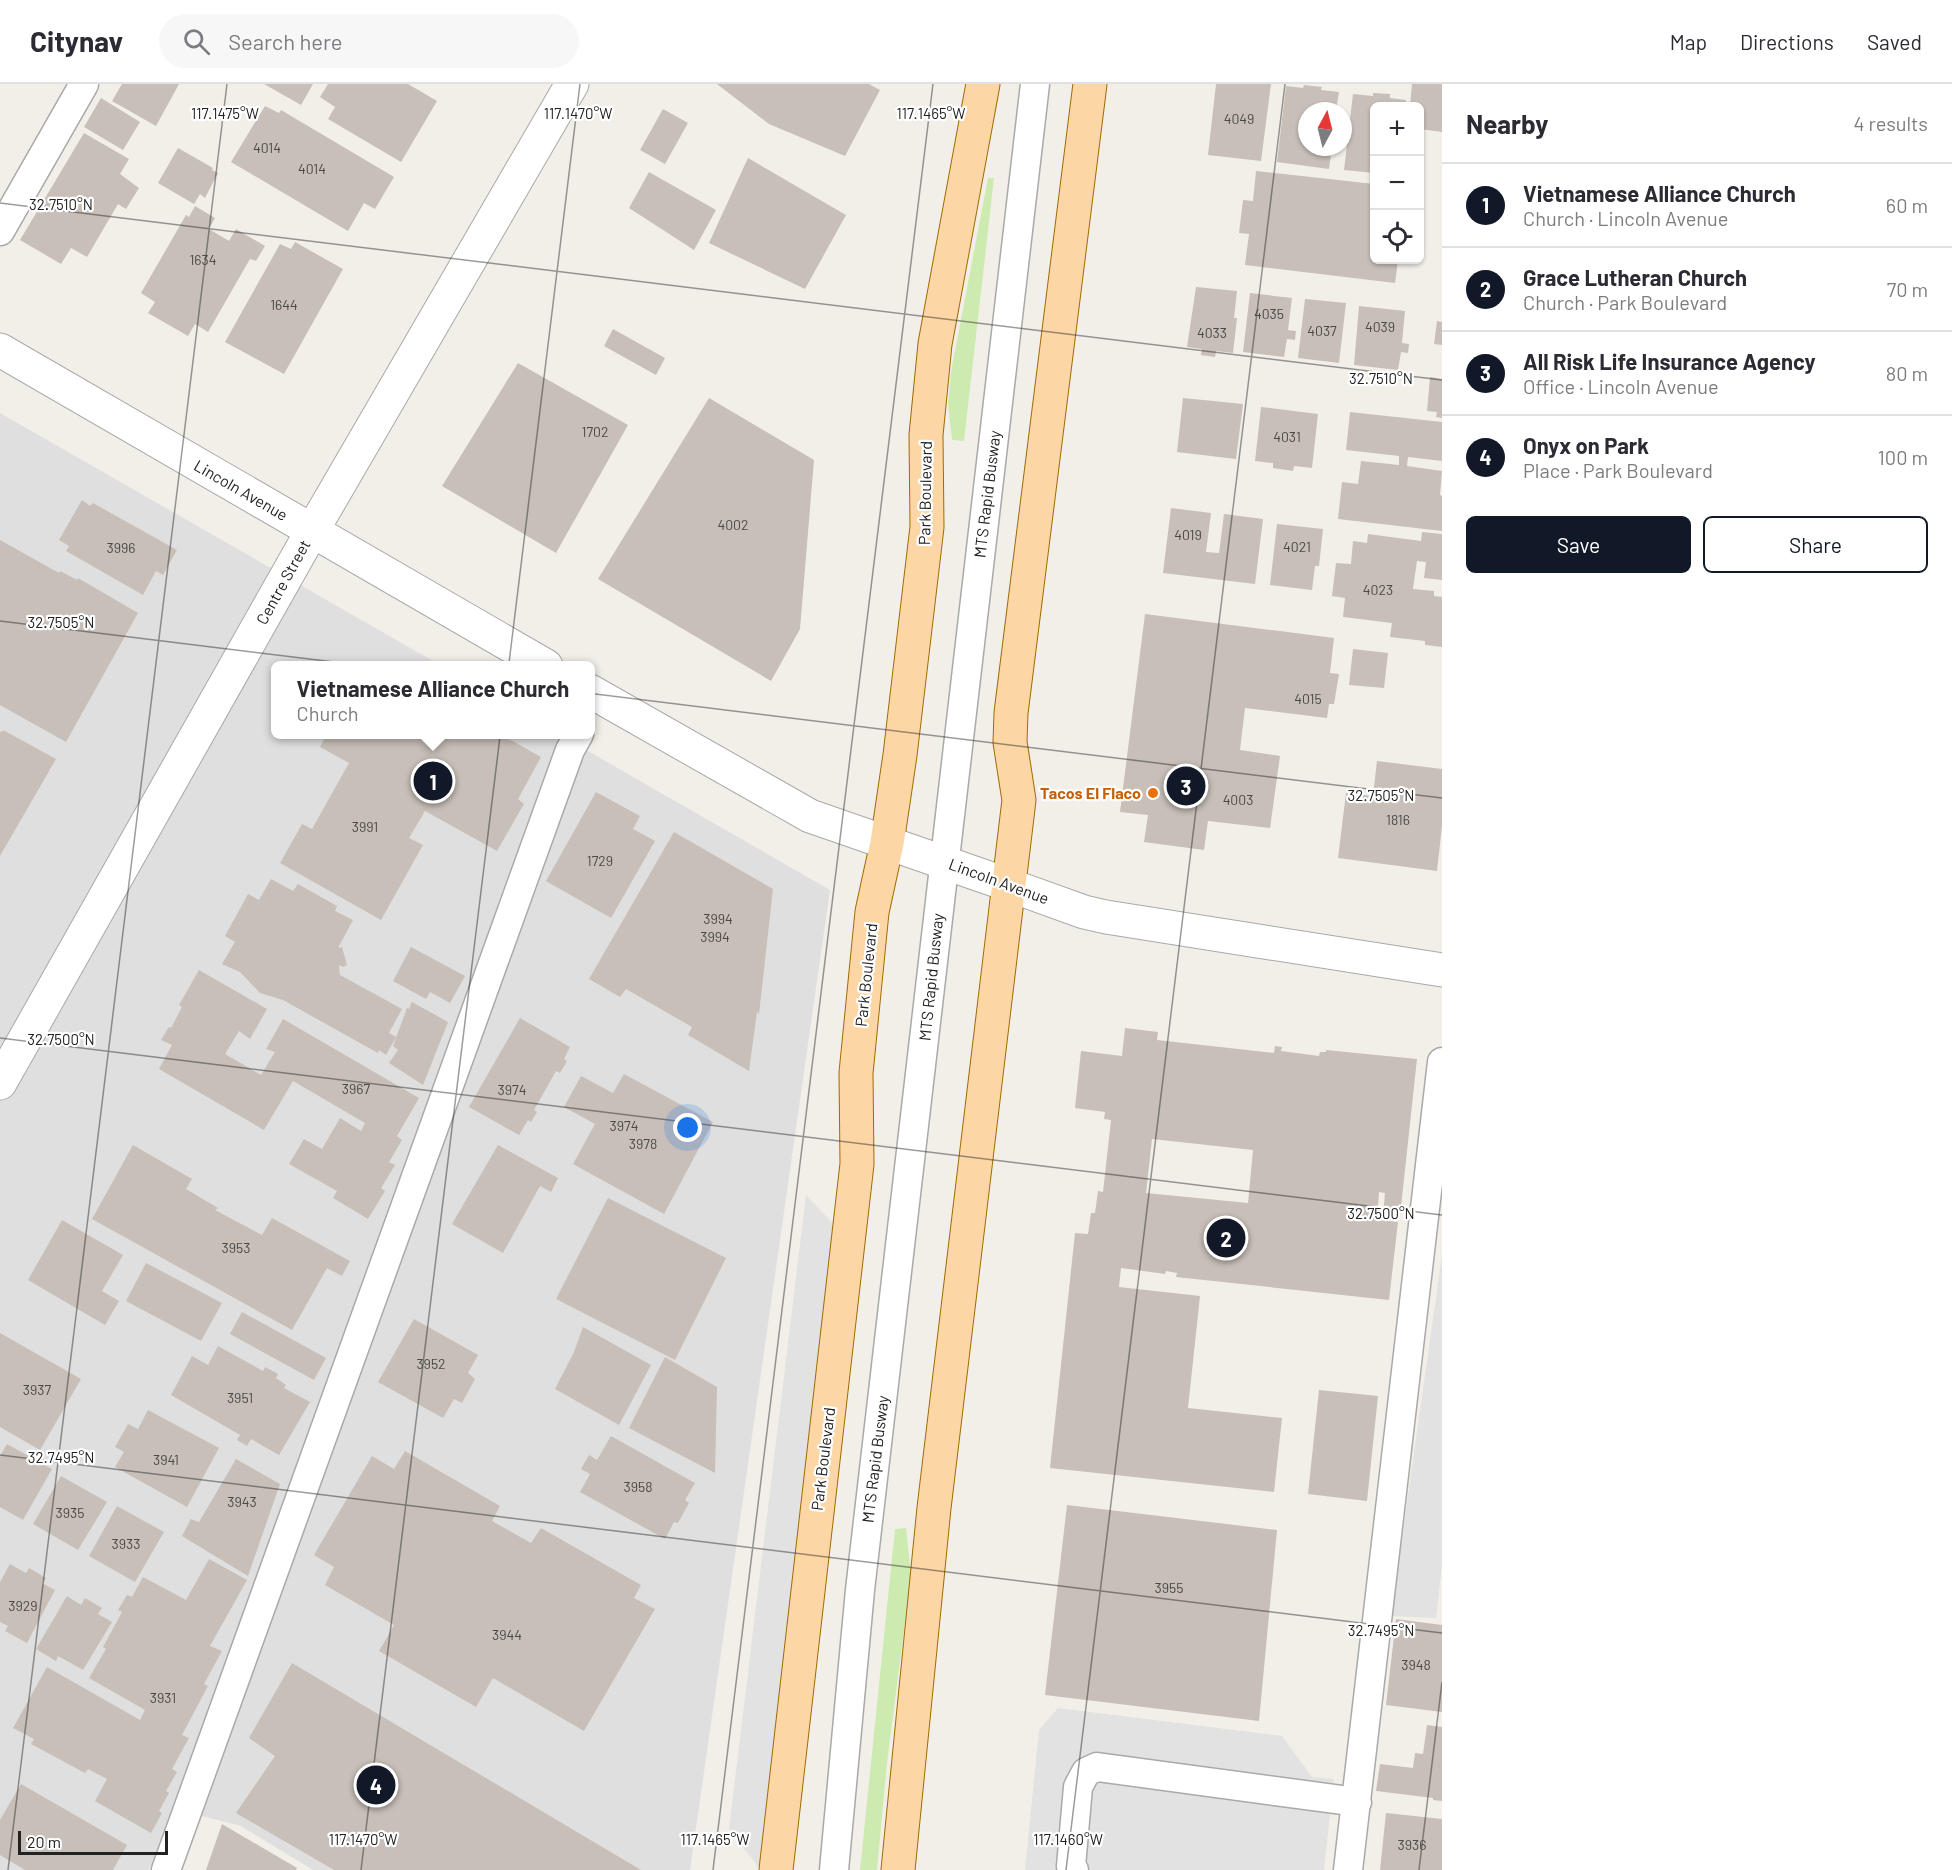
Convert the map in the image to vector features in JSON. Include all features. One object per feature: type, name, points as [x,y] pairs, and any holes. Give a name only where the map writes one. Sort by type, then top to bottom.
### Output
[{"type":"main road","name":"Park Boulevard","points":[[776,1870],[856,1164],[856,1073],[872,912],[887,843],[908,698],[927,528],[926,435],[935,344],[983,84]]},
{"type":"main road","points":[[898,1870],[934,1508],[1019,800],[1010,742],[1011,713],[1090,84]]},
{"type":"street","name":"Centre Street","points":[[0,1083],[312,531],[572,84]]},
{"type":"street","name":"Lincoln Avenue","points":[[0,350],[537,661]]},
{"type":"street","name":"Lincoln Avenue","points":[[595,702],[810,816],[1084,912],[1442,970]]},
{"type":"lane","points":[[0,231],[84,84]]},
{"type":"lane","name":"MTS Rapid Busway","points":[[834,1870],[860,1590],[1035,84]]},
{"type":"lane","points":[[166,1870],[570,750],[577,739]]},
{"type":"lane","points":[[1348,1870],[1442,1062]]},
{"type":"lane","points":[[1074,1870],[1071,1866],[1078,1787],[1086,1772],[1097,1767],[1357,1802]]},
{"type":"shaded area","points":[[0,413],[433,661],[271,661],[271,739],[567,739],[830,890],[690,1870],[313,1870],[241,1826],[175,1809],[149,1870],[0,1870]]},
{"type":"shaded area","points":[[806,1195],[836,1227],[759,1868],[729,1829]]},
{"type":"shaded area","points":[[1442,1255],[1442,1565],[1436,1618],[1391,1616]]},
{"type":"shaded area","points":[[1058,1708],[1282,1736],[1312,1777],[1334,1779],[1324,1870],[1025,1870],[1039,1730]]},
{"type":"green space","points":[[988,178],[994,178],[964,441],[952,440],[948,404],[951,372]]},
{"type":"green space","points":[[906,1528],[911,1575],[887,1763],[877,1870],[860,1870],[895,1529]]},
{"type":"building","points":[[122,84],[179,84],[156,126],[112,101]]},
{"type":"building","points":[[264,84],[313,84],[301,105]]},
{"type":"building","points":[[328,84],[408,84],[437,101],[401,162],[328,119],[335,107],[320,97]]},
{"type":"building","points":[[717,84],[869,84],[880,90],[845,156],[769,124]]},
{"type":"building","points":[[1216,84],[1271,84],[1261,161],[1208,155]]},
{"type":"building","points":[[1412,84],[1442,84],[1442,132],[1424,130],[1424,102],[1410,102]]},
{"type":"building","points":[[1304,85],[1322,87],[1321,90],[1339,92],[1337,102],[1298,102],[1298,156],[1331,156],[1329,169],[1277,162],[1286,86],[1303,88]]},
{"type":"building","points":[[1373,93],[1390,94],[1390,98],[1406,100],[1406,102],[1370,102],[1370,173],[1344,170],[1346,156],[1352,156],[1353,94],[1373,96]]},
{"type":"building","points":[[101,98],[140,122],[123,150],[84,127]]},
{"type":"building","points":[[265,106],[279,113],[281,110],[394,177],[375,209],[364,203],[348,231],[231,162]]},
{"type":"building","points":[[663,109],[688,123],[665,164],[640,150]]},
{"type":"building","points":[[84,133],[129,159],[120,174],[139,188],[126,209],[118,204],[87,257],[71,248],[61,264],[20,240]]},
{"type":"building","points":[[178,148],[218,173],[205,198],[200,194],[194,204],[158,183]]},
{"type":"building","points":[[748,158],[846,215],[805,289],[709,243]]},
{"type":"building","points":[[1256,171],[1370,184],[1370,264],[1397,264],[1395,283],[1245,265],[1249,234],[1239,233],[1243,200],[1253,201]]},
{"type":"building","points":[[649,172],[716,210],[694,250],[629,208]]},
{"type":"building","points":[[195,206],[215,218],[209,229],[229,241],[236,229],[265,246],[256,261],[250,259],[208,332],[195,324],[188,336],[148,313],[155,302],[141,293],[186,215],[189,217]]},
{"type":"building","points":[[295,242],[343,269],[284,374],[225,342],[280,244],[291,249]]},
{"type":"building","points":[[1196,287],[1237,291],[1233,353],[1216,351],[1215,357],[1201,355],[1202,349],[1187,347]]},
{"type":"building","points":[[1250,293],[1292,298],[1288,330],[1296,331],[1295,340],[1287,339],[1284,357],[1243,352]]},
{"type":"building","points":[[1305,299],[1346,303],[1339,363],[1298,358]]},
{"type":"building","points":[[1359,306],[1405,311],[1402,343],[1409,344],[1408,353],[1401,352],[1398,370],[1354,365]]},
{"type":"building","points":[[1437,321],[1442,322],[1442,345],[1434,344]]},
{"type":"building","points":[[613,329],[665,358],[656,375],[604,346]]},
{"type":"building","points":[[518,363],[628,425],[556,553],[442,486]]},
{"type":"building","points":[[1430,377],[1442,379],[1442,418],[1436,417],[1437,412],[1427,411]]},
{"type":"building","points":[[709,398],[814,460],[800,629],[771,681],[598,579]]},
{"type":"building","points":[[1183,398],[1243,404],[1236,459],[1177,452]]},
{"type":"building","points":[[1261,407],[1318,414],[1312,468],[1294,466],[1293,471],[1273,468],[1273,463],[1255,461]]},
{"type":"building","points":[[1350,412],[1442,422],[1442,461],[1408,457],[1407,466],[1442,471],[1440,495],[1442,496],[1442,531],[1338,519],[1342,482],[1358,484],[1361,461],[1399,465],[1399,456],[1346,450]]},
{"type":"building","points":[[82,500],[90,506],[93,503],[177,550],[163,575],[156,571],[143,595],[66,551],[69,546],[59,540]]},
{"type":"building","points":[[1171,508],[1211,513],[1206,552],[1219,553],[1224,514],[1263,519],[1255,584],[1163,573]]},
{"type":"building","points":[[1277,524],[1323,529],[1319,566],[1315,566],[1312,590],[1270,585]]},
{"type":"building","points":[[1422,532],[1442,534],[1442,580],[1424,578],[1426,562],[1417,561],[1413,589],[1434,591],[1434,596],[1442,597],[1442,647],[1425,645],[1425,641],[1390,637],[1392,623],[1343,617],[1345,598],[1332,596],[1336,563],[1351,564],[1353,541],[1367,543],[1368,534],[1421,541]]},
{"type":"building","points":[[0,540],[59,573],[60,571],[77,580],[78,578],[138,613],[66,742],[0,705]]},
{"type":"building","points":[[1145,614],[1334,638],[1330,673],[1339,674],[1334,704],[1329,704],[1327,718],[1245,708],[1240,750],[1280,756],[1270,828],[1208,821],[1204,850],[1144,842],[1148,815],[1120,812]]},
{"type":"building","points":[[1353,649],[1388,653],[1384,688],[1349,685]]},
{"type":"building","points":[[3,730],[56,759],[0,856],[0,731]]},
{"type":"building","points":[[324,739],[509,739],[541,757],[518,799],[524,804],[497,851],[425,811],[409,838],[423,845],[381,920],[280,863],[302,824],[312,829],[349,763],[320,747]]},
{"type":"building","points":[[1377,761],[1442,769],[1442,826],[1437,871],[1338,858],[1346,793],[1373,796]]},
{"type":"building","points":[[596,792],[640,816],[633,829],[655,841],[611,918],[546,881]]},
{"type":"building","points":[[674,832],[773,889],[759,1014],[757,1012],[749,1071],[688,1035],[692,1027],[626,989],[620,997],[589,979]]},
{"type":"building","points":[[271,879],[293,891],[298,884],[337,906],[335,911],[353,920],[338,948],[342,947],[347,965],[343,967],[339,965],[340,975],[402,1009],[389,1033],[396,1037],[386,1055],[379,1050],[378,1053],[283,1000],[260,993],[240,972],[222,964],[235,942],[225,936],[248,894],[259,900]]},
{"type":"building","points":[[411,947],[465,976],[450,1003],[430,992],[426,999],[393,981]]},
{"type":"building","points":[[199,970],[267,1009],[250,1039],[239,1031],[225,1054],[261,1075],[275,1052],[266,1049],[283,1019],[419,1098],[397,1136],[402,1140],[389,1162],[395,1165],[381,1188],[385,1191],[368,1219],[333,1198],[337,1191],[289,1164],[304,1139],[322,1149],[340,1118],[361,1131],[365,1123],[293,1081],[264,1130],[159,1069],[172,1045],[161,1040],[169,1027],[171,1028],[182,1007],[179,1005]]},
{"type":"building","points":[[412,1002],[448,1022],[423,1085],[389,1063],[398,1050],[393,1046],[407,1008],[409,1009]]},
{"type":"building","points":[[520,1018],[570,1047],[564,1059],[567,1061],[560,1073],[556,1071],[534,1110],[537,1112],[531,1122],[528,1120],[519,1135],[469,1107]]},
{"type":"building","points":[[1125,1028],[1158,1032],[1157,1040],[1274,1053],[1275,1046],[1282,1047],[1281,1051],[1319,1056],[1320,1052],[1326,1052],[1326,1050],[1417,1059],[1400,1216],[1383,1215],[1385,1193],[1379,1192],[1377,1220],[1398,1222],[1389,1300],[1176,1277],[1177,1273],[1166,1271],[1165,1274],[1121,1268],[1119,1287],[1200,1296],[1188,1408],[1282,1418],[1274,1492],[1050,1468],[1075,1233],[1088,1234],[1091,1213],[1095,1213],[1098,1191],[1103,1192],[1111,1120],[1104,1119],[1105,1112],[1075,1108],[1081,1051],[1122,1056]],"holes":[[[1152,1139],[1253,1150],[1248,1203],[1146,1193]]]},
{"type":"building","points":[[624,1074],[713,1122],[664,1214],[573,1164],[595,1124],[564,1107],[581,1076],[613,1093]]},
{"type":"building","points":[[133,1145],[192,1179],[186,1189],[218,1208],[215,1210],[262,1235],[272,1218],[350,1261],[342,1276],[327,1268],[292,1330],[92,1219]]},
{"type":"building","points":[[498,1145],[558,1178],[551,1192],[540,1186],[503,1253],[452,1224]]},
{"type":"building","points":[[608,1198],[726,1258],[675,1360],[556,1299]]},
{"type":"building","points":[[62,1220],[123,1255],[102,1291],[119,1301],[105,1325],[28,1280]]},
{"type":"building","points":[[146,1263],[222,1303],[201,1341],[126,1301]]},
{"type":"building","points":[[242,1312],[326,1358],[314,1380],[230,1334]]},
{"type":"building","points":[[414,1319],[478,1355],[468,1373],[475,1379],[462,1403],[454,1399],[443,1418],[378,1382]]},
{"type":"building","points":[[583,1327],[651,1365],[619,1425],[555,1389],[574,1352]]},
{"type":"building","points":[[0,1333],[81,1379],[40,1450],[0,1427]]},
{"type":"building","points":[[218,1346],[263,1371],[265,1367],[278,1374],[276,1378],[286,1385],[284,1388],[310,1402],[279,1455],[251,1439],[247,1446],[237,1440],[240,1435],[171,1395],[192,1356],[208,1365]]},
{"type":"building","points":[[665,1357],[717,1387],[715,1473],[629,1428]]},
{"type":"building","points":[[1319,1390],[1378,1396],[1367,1501],[1308,1494]]},
{"type":"building","points":[[148,1410],[219,1448],[187,1507],[115,1467],[124,1452],[115,1447],[128,1424],[138,1429]]},
{"type":"building","points":[[611,1436],[695,1483],[685,1500],[689,1503],[678,1523],[674,1522],[665,1539],[580,1492],[590,1474],[581,1469],[589,1455],[597,1460]]},
{"type":"building","points":[[7,1444],[52,1469],[23,1520],[0,1507],[0,1456]]},
{"type":"building","points":[[405,1451],[500,1506],[492,1521],[531,1543],[541,1528],[641,1585],[634,1598],[655,1609],[584,1731],[493,1678],[476,1707],[379,1651],[394,1625],[325,1585],[334,1567],[314,1555],[372,1456],[394,1469]]},
{"type":"building","points":[[236,1459],[280,1484],[248,1576],[182,1536],[191,1519],[199,1522]]},
{"type":"building","points":[[61,1476],[107,1502],[78,1550],[33,1524]]},
{"type":"building","points":[[1067,1505],[1277,1530],[1259,1721],[1045,1695]]},
{"type":"building","points":[[117,1506],[164,1532],[135,1582],[89,1556]]},
{"type":"building","points":[[209,1559],[247,1580],[210,1646],[222,1651],[204,1684],[208,1686],[182,1735],[189,1738],[172,1769],[177,1772],[166,1791],[169,1793],[159,1811],[162,1813],[151,1833],[95,1801],[107,1779],[88,1769],[85,1773],[31,1744],[34,1739],[13,1728],[47,1667],[140,1720],[145,1710],[89,1678],[106,1649],[103,1647],[122,1612],[118,1610],[127,1595],[132,1597],[143,1577],[186,1600]]},
{"type":"building","points":[[10,1564],[26,1573],[29,1568],[46,1578],[42,1583],[55,1590],[27,1643],[5,1631],[8,1626],[0,1622],[0,1582]]},
{"type":"building","points":[[67,1596],[81,1605],[85,1598],[102,1608],[98,1614],[112,1622],[83,1670],[58,1656],[56,1661],[36,1649]]},
{"type":"building","points":[[1396,1619],[1442,1625],[1442,1712],[1386,1705]]},
{"type":"building","points":[[292,1663],[641,1870],[334,1870],[236,1813],[275,1756],[249,1738]]},
{"type":"building","points":[[1427,1725],[1442,1727],[1442,1801],[1376,1791],[1380,1764],[1413,1768],[1415,1753],[1423,1754]]},
{"type":"building","points":[[21,1784],[127,1845],[113,1870],[25,1870],[0,1855],[0,1820]]},
{"type":"building","points":[[1386,1813],[1442,1819],[1442,1870],[1380,1870]]},
{"type":"building","points":[[222,1824],[297,1868],[296,1870],[206,1870]]},
{"type":"place","name":"Vietnamese Alliance Church","points":[[433,781]]},
{"type":"place","name":"All Risk Life Insurance Agency","points":[[1186,786]]},
{"type":"place","name":"Tacos El Flaco","points":[[1153,793]]},
{"type":"place","name":"Grace Lutheran Church","points":[[1226,1238]]},
{"type":"place","name":"Onyx on Park","points":[[376,1785]]}]
